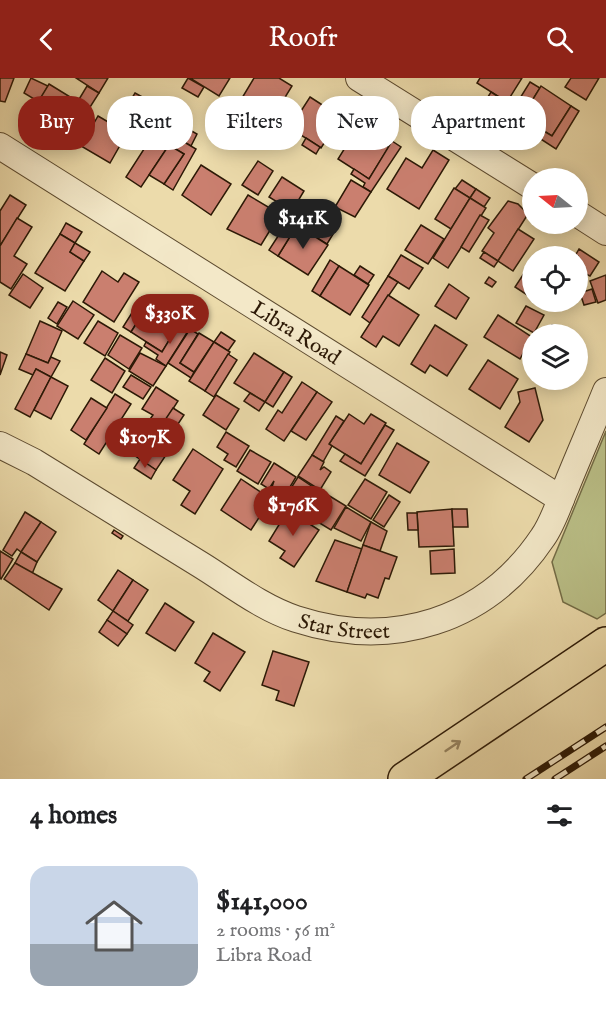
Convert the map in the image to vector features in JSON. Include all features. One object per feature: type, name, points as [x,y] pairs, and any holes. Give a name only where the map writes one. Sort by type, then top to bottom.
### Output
[{"type":"highway","points":[[405,779],[606,644]]},
{"type":"street","points":[[359,78],[522,180]]},
{"type":"street","name":"Libra Road","points":[[0,146],[561,499]]},
{"type":"street","points":[[588,220],[606,232]]},
{"type":"street","name":"Star Street","points":[[0,445],[34,462],[249,595],[293,618],[332,629],[373,633],[415,627],[454,613],[494,591],[527,559],[545,535],[606,391]]},
{"type":"green space","points":[[606,431],[606,613],[597,619],[563,602],[552,562]]},
{"type":"building","points":[[0,78],[14,78],[5,102],[0,101]]},
{"type":"building","points":[[31,78],[48,86],[42,96],[29,96],[24,93]]},
{"type":"building","points":[[76,78],[108,78],[99,93]]},
{"type":"building","points":[[188,78],[204,87],[198,97],[182,88]]},
{"type":"building","points":[[190,78],[230,78],[219,96]]},
{"type":"building","points":[[254,78],[279,78],[292,86],[286,96],[243,96]]},
{"type":"building","points":[[480,78],[522,78],[511,96],[498,96],[477,83]]},
{"type":"building","points":[[571,78],[599,78],[586,100],[565,87]]},
{"type":"building","points":[[530,82],[540,88],[535,96],[521,96]]},
{"type":"building","points":[[49,84],[69,96],[42,96]]},
{"type":"building","points":[[87,86],[99,93],[95,99],[95,96],[81,96]]},
{"type":"building","points":[[541,86],[571,106],[552,136],[546,132],[546,96],[535,96]]},
{"type":"building","points":[[310,97],[316,101],[316,145],[304,137],[304,106]]},
{"type":"building","points":[[571,106],[579,111],[556,149],[546,142],[546,132],[552,136]]},
{"type":"building","points":[[98,116],[107,121],[107,150],[117,150],[110,163],[88,150],[95,150],[95,121]]},
{"type":"building","points":[[306,138],[316,144],[316,150],[318,150],[316,154],[304,146]]},
{"type":"building","points":[[193,147],[196,149],[173,190],[164,184],[184,154],[177,150],[193,150]]},
{"type":"building","points":[[143,150],[166,150],[141,187],[126,177]]},
{"type":"building","points":[[166,150],[177,150],[184,154],[164,184],[149,175]]},
{"type":"building","points":[[344,150],[387,150],[369,179],[338,159]]},
{"type":"building","points":[[387,150],[399,150],[371,192],[363,187],[365,183],[351,174],[354,169],[369,179]]},
{"type":"building","points":[[433,150],[449,160],[419,209],[387,189],[406,158],[422,168]]},
{"type":"building","points":[[258,161],[273,171],[258,195],[242,185]]},
{"type":"building","points":[[201,165],[231,184],[211,215],[182,195]]},
{"type":"building","points":[[282,177],[304,191],[292,211],[269,197]]},
{"type":"building","points":[[351,180],[371,192],[355,217],[335,207]]},
{"type":"building","points":[[462,180],[476,189],[470,198],[455,189]]},
{"type":"building","points":[[454,188],[470,198],[451,229],[435,219]]},
{"type":"building","points":[[476,189],[490,198],[484,207],[470,198]]},
{"type":"building","points":[[10,195],[26,205],[0,246],[0,211]]},
{"type":"building","points":[[248,195],[280,214],[261,245],[227,229]]},
{"type":"building","points":[[470,198],[486,208],[448,268],[433,258]]},
{"type":"building","points":[[508,201],[522,208],[522,223],[498,261],[482,251],[494,233],[488,228]]},
{"type":"building","points":[[308,211],[321,219],[312,235],[298,226]]},
{"type":"building","points":[[480,215],[489,220],[469,252],[461,247]]},
{"type":"building","points":[[323,216],[338,226],[327,244],[312,235]]},
{"type":"building","points":[[17,218],[32,227],[14,256],[27,264],[11,289],[0,282],[0,246]]},
{"type":"building","points":[[66,223],[82,232],[75,243],[60,234]]},
{"type":"building","points":[[297,225],[328,245],[308,275],[278,256]]},
{"type":"building","points":[[421,225],[444,239],[428,264],[405,250]]},
{"type":"building","points":[[518,229],[522,234],[534,239],[529,246],[522,246],[522,257],[513,271],[498,261]]},
{"type":"building","points":[[282,230],[291,235],[278,256],[269,250]]},
{"type":"building","points":[[60,234],[75,243],[70,252],[84,261],[65,291],[35,273]]},
{"type":"building","points":[[75,243],[90,252],[84,261],[70,252]]},
{"type":"building","points":[[484,252],[498,261],[494,267],[480,258]]},
{"type":"building","points":[[401,255],[423,268],[409,289],[388,276]]},
{"type":"building","points":[[588,255],[599,262],[590,276],[588,275]]},
{"type":"building","points":[[330,260],[339,266],[320,296],[312,291]]},
{"type":"building","points":[[339,266],[369,285],[350,315],[320,296]]},
{"type":"building","points":[[360,266],[374,275],[368,284],[354,275]]},
{"type":"building","points":[[102,271],[118,282],[124,273],[139,282],[114,322],[83,302]]},
{"type":"building","points":[[23,274],[43,288],[30,308],[9,295]]},
{"type":"building","points":[[606,275],[606,300],[598,303],[590,281]]},
{"type":"building","points":[[388,276],[398,282],[370,323],[362,317]]},
{"type":"building","points":[[522,276],[522,292],[515,287]]},
{"type":"building","points":[[489,277],[496,282],[492,287],[485,283]]},
{"type":"building","points":[[449,284],[469,298],[456,319],[435,306]]},
{"type":"building","points":[[592,289],[596,302],[588,304],[588,290]]},
{"type":"building","points":[[388,295],[419,315],[399,346],[383,336],[376,347],[361,337]]},
{"type":"building","points":[[142,297],[150,302],[131,332],[123,327]]},
{"type":"building","points":[[73,301],[94,315],[78,339],[57,326]]},
{"type":"building","points":[[58,302],[67,307],[57,324],[48,318]]},
{"type":"building","points":[[150,302],[166,312],[172,302],[187,312],[162,352],[131,332]]},
{"type":"building","points":[[522,312],[538,312],[544,315],[539,324],[522,324],[522,326],[516,323]]},
{"type":"building","points":[[498,315],[522,331],[522,355],[520,359],[484,337]]},
{"type":"building","points":[[40,321],[62,331],[48,363],[26,354]]},
{"type":"building","points":[[98,321],[118,333],[105,356],[84,343]]},
{"type":"building","points":[[180,322],[190,328],[166,366],[156,359],[158,355],[144,346],[146,342],[162,352]]},
{"type":"building","points":[[435,325],[467,345],[447,376],[430,365],[425,373],[411,364]]},
{"type":"building","points":[[190,329],[198,334],[180,363],[194,372],[191,378],[168,363]]},
{"type":"building","points":[[221,332],[235,341],[228,351],[214,342]]},
{"type":"building","points":[[199,333],[214,342],[194,372],[180,363]]},
{"type":"building","points":[[120,335],[142,348],[129,369],[108,355]]},
{"type":"building","points":[[214,342],[230,352],[205,391],[189,381]]},
{"type":"building","points":[[0,352],[7,355],[0,375]]},
{"type":"building","points":[[140,353],[166,366],[153,386],[129,371]]},
{"type":"building","points":[[254,353],[284,372],[265,402],[234,383]]},
{"type":"building","points":[[26,354],[48,363],[51,357],[60,361],[51,377],[36,369],[33,375],[19,369]]},
{"type":"building","points":[[228,354],[237,360],[214,397],[205,391]]},
{"type":"building","points":[[105,358],[125,371],[112,393],[91,380]]},
{"type":"building","points":[[488,360],[518,379],[500,409],[469,389]]},
{"type":"building","points":[[36,369],[51,377],[30,417],[15,409]]},
{"type":"building","points":[[284,372],[292,377],[273,407],[265,402]]},
{"type":"building","points":[[131,375],[151,387],[143,399],[123,387]]},
{"type":"building","points":[[51,377],[68,386],[51,419],[34,410]]},
{"type":"building","points":[[302,382],[317,392],[284,441],[266,429],[278,410],[282,413]]},
{"type":"building","points":[[156,387],[178,401],[160,429],[148,422],[153,415],[142,409]]},
{"type":"building","points":[[536,390],[543,420],[529,442],[505,427],[520,402],[518,392]]},
{"type":"building","points":[[317,392],[332,402],[306,440],[291,431]]},
{"type":"building","points":[[250,393],[265,402],[259,411],[244,401]]},
{"type":"building","points":[[115,394],[131,404],[99,454],[84,444]]},
{"type":"building","points":[[216,395],[239,409],[226,430],[203,415]]},
{"type":"building","points":[[91,398],[107,408],[86,440],[71,430]]},
{"type":"building","points":[[173,408],[184,415],[172,433],[161,426]]},
{"type":"building","points":[[349,414],[364,424],[371,414],[386,423],[361,464],[329,444]]},
{"type":"building","points":[[336,416],[344,421],[329,444],[332,446],[323,462],[312,455]]},
{"type":"building","points":[[144,419],[176,440],[156,470],[125,449]]},
{"type":"building","points":[[385,425],[394,430],[365,476],[340,461],[345,454],[361,464]]},
{"type":"building","points":[[226,432],[249,446],[236,467],[224,460],[228,454],[217,447]]},
{"type":"building","points":[[397,443],[429,462],[410,493],[379,475]]},
{"type":"building","points":[[193,449],[223,469],[195,514],[181,505],[190,491],[173,480]]},
{"type":"building","points":[[250,450],[271,462],[258,484],[237,471]]},
{"type":"building","points":[[312,455],[324,462],[320,470],[324,467],[331,472],[320,490],[298,476]]},
{"type":"building","points":[[140,459],[156,470],[151,479],[134,468]]},
{"type":"building","points":[[274,463],[296,477],[284,497],[271,490],[274,481],[269,489],[261,484]]},
{"type":"building","points":[[298,477],[319,491],[305,513],[284,499]]},
{"type":"building","points":[[241,479],[271,499],[251,530],[221,510]]},
{"type":"building","points":[[365,479],[387,492],[371,519],[348,505]]},
{"type":"building","points":[[323,492],[346,506],[331,530],[308,516]]},
{"type":"building","points":[[389,495],[400,502],[384,527],[373,520]]},
{"type":"building","points":[[346,507],[371,522],[361,541],[334,528]]},
{"type":"building","points":[[452,509],[454,546],[419,547],[417,512]]},
{"type":"building","points":[[452,509],[467,509],[468,527],[453,527]]},
{"type":"building","points":[[288,510],[319,530],[294,567],[280,558],[285,551],[269,541]]},
{"type":"building","points":[[25,512],[41,522],[21,552],[17,549],[12,556],[3,550]]},
{"type":"building","points":[[407,513],[417,513],[418,530],[408,530]]},
{"type":"building","points":[[41,522],[56,532],[37,562],[21,552]]},
{"type":"building","points":[[371,522],[387,531],[380,551],[363,545]]},
{"type":"building","points":[[114,530],[123,536],[121,539],[112,533]]},
{"type":"building","points":[[335,540],[362,549],[347,592],[316,581]]},
{"type":"building","points":[[363,545],[397,557],[389,579],[385,578],[378,598],[367,594],[365,598],[347,592]]},
{"type":"building","points":[[454,549],[455,573],[431,574],[430,551]]},
{"type":"building","points":[[0,551],[13,559],[1,579],[0,578]]},
{"type":"building","points":[[21,552],[37,562],[32,574],[15,563]]},
{"type":"building","points":[[15,563],[62,589],[49,610],[4,579]]},
{"type":"building","points":[[118,570],[133,580],[113,611],[98,600]]},
{"type":"building","points":[[133,580],[148,590],[128,621],[113,611]]},
{"type":"building","points":[[165,603],[194,622],[175,651],[146,633]]},
{"type":"building","points":[[113,611],[133,625],[127,634],[107,620]]},
{"type":"building","points":[[107,620],[127,634],[118,646],[99,632]]},
{"type":"building","points":[[213,633],[245,652],[220,691],[204,681],[210,672],[195,663]]},
{"type":"building","points":[[273,651],[309,662],[294,706],[276,700],[279,691],[262,685]]},
{"type":"railway","points":[[526,779],[606,727]]},
{"type":"railway","points":[[555,779],[606,746]]}]
